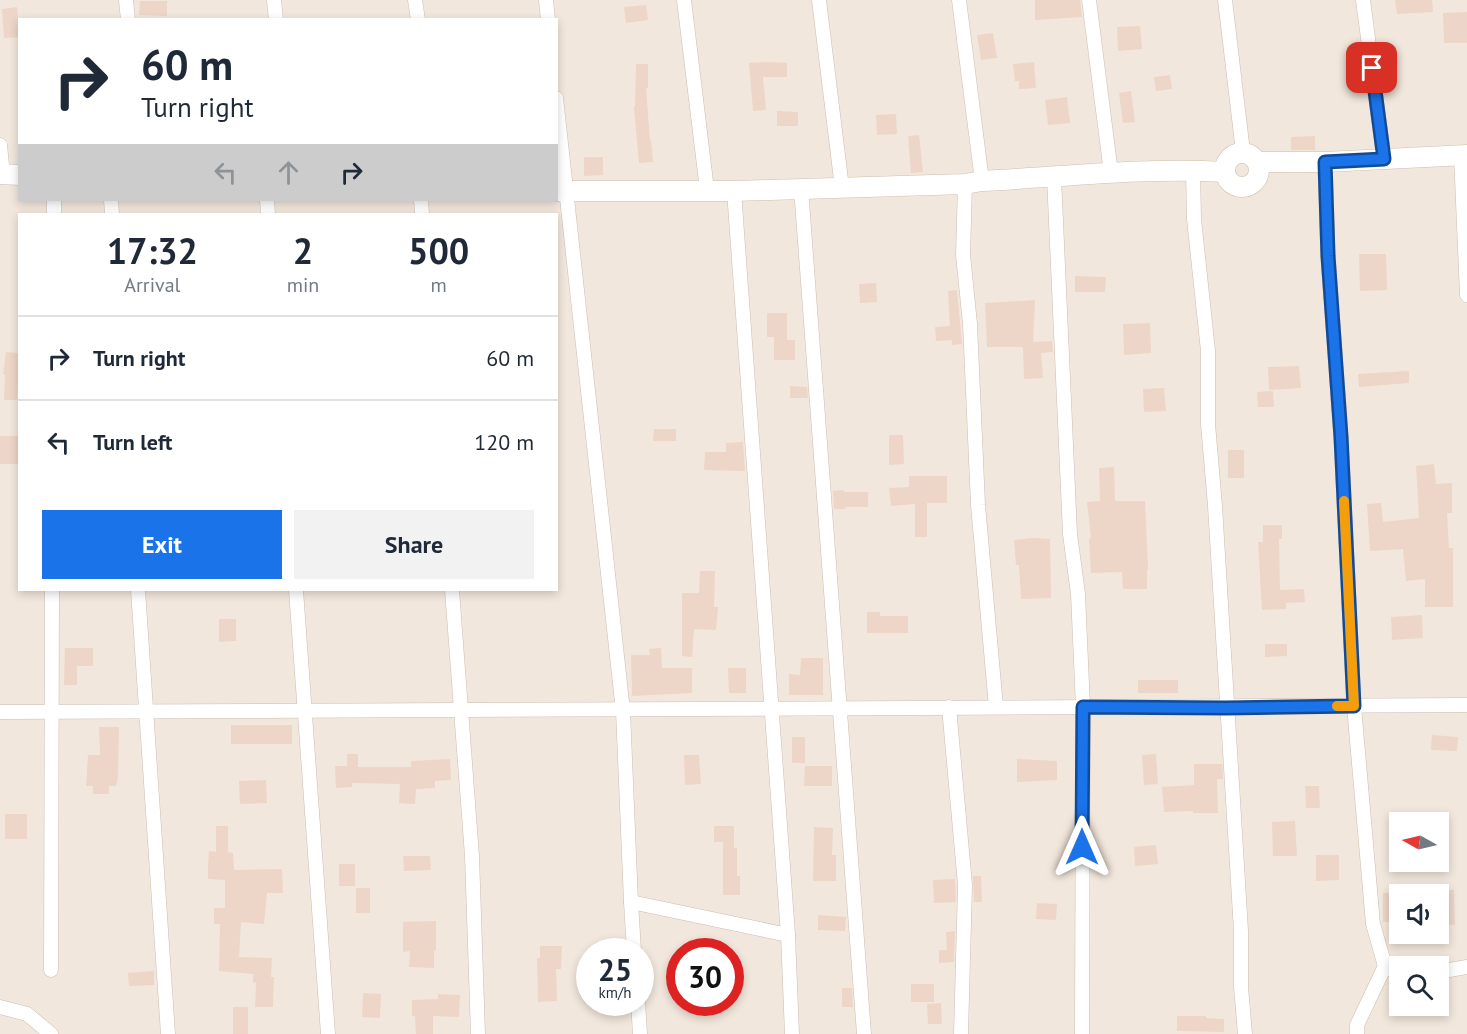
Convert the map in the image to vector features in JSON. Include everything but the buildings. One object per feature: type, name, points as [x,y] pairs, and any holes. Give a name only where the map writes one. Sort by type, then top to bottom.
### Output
[{"type":"main road","points":[[1251,157],[1259,174],[1257,179],[1247,187],[1230,183],[1225,172],[1232,155],[1325,162],[1464,155]]},
{"type":"main road","points":[[562,191],[734,191],[842,188],[974,183],[1111,173],[1193,170],[1225,172]]},
{"type":"street","points":[[126,0],[128,18]]},
{"type":"street","points":[[274,0],[276,18]]},
{"type":"street","points":[[415,0],[418,18]]},
{"type":"street","points":[[546,0],[548,18]]},
{"type":"street","points":[[684,0],[707,190]]},
{"type":"street","points":[[819,0],[842,188]]},
{"type":"street","points":[[959,0],[974,183],[963,255],[970,324],[978,505],[996,706]]},
{"type":"street","points":[[1089,0],[1111,173]]},
{"type":"street","points":[[1225,0],[1251,157]]},
{"type":"street","points":[[1363,0],[1384,159]]},
{"type":"street","points":[[558,129],[562,191],[623,711],[633,938]]},
{"type":"street","points":[[0,146],[7,175]]},
{"type":"street","points":[[1464,155],[1467,295]]},
{"type":"street","points":[[1325,162],[1328,256],[1341,437],[1354,706],[1373,924],[1385,966],[1357,1024],[1357,1034]]},
{"type":"street","points":[[1193,170],[1194,219],[1208,351],[1208,424],[1241,931],[1241,987],[1245,1034]]},
{"type":"street","points":[[1054,177],[1070,534],[1078,594],[1083,707],[1082,1034]]},
{"type":"street","points":[[801,188],[864,1034]]},
{"type":"street","points":[[734,191],[773,710],[788,935],[792,1034]]},
{"type":"street","points":[[51,970],[52,591]]},
{"type":"street","points":[[138,591],[168,1034]]},
{"type":"street","points":[[296,591],[328,1034]]},
{"type":"street","points":[[452,591],[472,856],[478,1034]]},
{"type":"street","points":[[0,712],[623,711],[996,706],[1226,708],[1467,705]]},
{"type":"street","points":[[949,707],[964,885],[961,1034]]},
{"type":"street","points":[[631,902],[788,935]]},
{"type":"street","points":[[1385,966],[1389,968]]},
{"type":"street","points":[[1449,971],[1467,970]]},
{"type":"street","points":[[0,1007],[27,1014],[51,1034]]},
{"type":"street","points":[[639,1016],[640,1034]]},
{"type":"shaded area","points":[[0,0],[1467,0],[1467,1034],[0,1034]]},
{"type":"slow traffic","points":[[1337,706],[1354,706],[1344,501]]},
{"type":"route","points":[[1082,847],[1083,707],[1354,706],[1341,437],[1328,256],[1325,162],[1384,159],[1372,68]]}]
